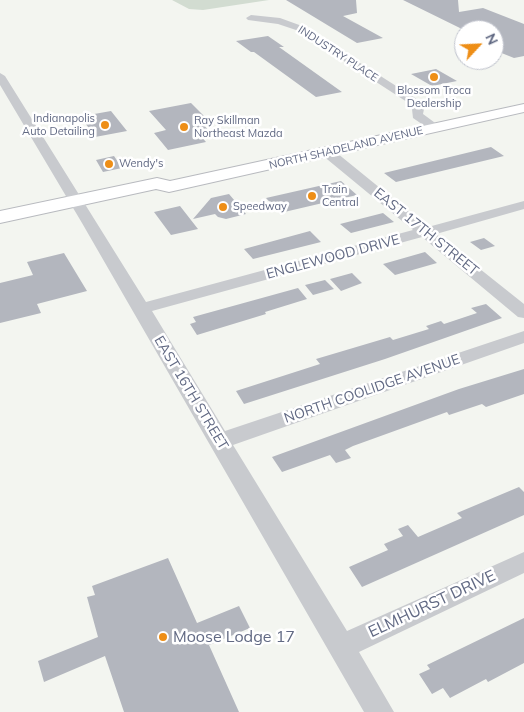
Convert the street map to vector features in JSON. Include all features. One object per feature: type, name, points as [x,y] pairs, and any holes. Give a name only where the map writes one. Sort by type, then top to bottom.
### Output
[{"type":"main road","name":"NORTH SHADELAND AVENUE","points":[[0,217],[165,194],[169,187],[524,108]]},
{"type":"main road","name":"NORTH SHADELAND AVENUE","points":[[0,232],[80,207]]},
{"type":"street","name":"INDUSTRY PLACE","points":[[250,18],[280,21],[299,28],[411,100],[418,109],[417,115],[443,126]]},
{"type":"street","name":"EAST 16TH STREET","points":[[0,76],[220,441],[380,712]]},
{"type":"street","name":"EAST 17TH STREET","points":[[327,152],[524,313]]},
{"type":"street","name":"ENGLEWOOD DRIVE","points":[[141,309],[524,204]]},
{"type":"street","name":"NORTH COOLIDGE AVENUE","points":[[220,441],[524,337]]},
{"type":"street","name":"ELMHURST DRIVE","points":[[341,647],[524,562]]},
{"type":"shaded area","points":[[172,0],[269,0],[203,10],[189,9]]},
{"type":"building","points":[[286,0],[356,0],[357,13],[343,16],[383,38],[357,43]]},
{"type":"building","points":[[403,0],[458,0],[459,12],[483,8],[524,24],[524,56],[514,58],[504,54],[504,20],[454,20],[454,25]]},
{"type":"building","points":[[268,36],[284,47],[279,47],[342,92],[316,97],[236,41]]},
{"type":"building","name":"Blossom Troca Dealership","points":[[436,69],[457,81],[432,86],[411,74]]},
{"type":"building","name":"Ray Skillman Northeast Mazda","points":[[191,103],[210,122],[202,123],[209,131],[198,133],[206,142],[168,150],[154,133],[166,130],[149,111]]},
{"type":"building","name":"Indianapolis Auto Detailing","points":[[111,111],[127,131],[95,137],[83,120],[85,119],[83,116]]},
{"type":"building","points":[[491,147],[504,156],[396,182],[384,173]]},
{"type":"building","name":"Wendy's","points":[[114,156],[122,168],[103,172],[96,160]]},
{"type":"building","name":"Train Central","points":[[341,181],[357,195],[280,213],[266,198]]},
{"type":"building","points":[[229,194],[246,214],[226,219],[215,214],[193,219],[211,198]]},
{"type":"building","points":[[180,206],[198,229],[171,235],[154,212]]},
{"type":"building","points":[[383,213],[394,222],[351,233],[340,224]]},
{"type":"building","points":[[310,231],[321,242],[253,259],[244,249]]},
{"type":"building","points":[[484,238],[495,246],[481,250],[470,242]]},
{"type":"building","points":[[425,252],[437,263],[395,275],[383,264]]},
{"type":"building","points":[[64,253],[87,291],[37,304],[41,313],[0,323],[0,283],[33,275],[27,262]]},
{"type":"building","points":[[352,273],[362,283],[341,291],[330,279]]},
{"type":"building","points":[[325,280],[334,289],[313,295],[305,285]]},
{"type":"building","points":[[298,288],[307,299],[265,312],[266,314],[197,335],[190,324],[196,322],[193,317]]},
{"type":"building","points":[[486,304],[502,318],[385,359],[244,404],[236,391],[320,364],[316,359],[390,337],[393,340],[429,329],[426,326],[441,321],[444,324],[477,313],[471,308]]},
{"type":"building","points":[[524,369],[524,394],[486,407],[482,404],[449,415],[447,412],[353,446],[345,450],[351,458],[336,463],[330,455],[282,472],[272,457],[459,389]]},
{"type":"building","points":[[519,487],[524,492],[524,515],[362,587],[349,567],[388,550],[384,544],[403,536],[398,529],[408,525],[418,537],[462,518],[457,513]]},
{"type":"building","name":"Moose Lodge 17","points":[[168,558],[197,623],[239,606],[250,628],[209,645],[239,712],[124,712],[105,656],[44,682],[38,661],[98,637],[87,597],[95,595],[92,586]]},
{"type":"building","points":[[524,618],[524,663],[488,682],[486,679],[450,698],[443,688],[432,694],[419,674],[430,669],[427,665]]},
{"type":"place","name":"Blossom Troca Dealership","points":[[434,77]]},
{"type":"place","name":"Indianapolis Auto Detailing","points":[[105,125]]},
{"type":"place","name":"Ray Skillman Northeast Mazda","points":[[184,127]]},
{"type":"place","name":"Wendy's","points":[[109,164]]},
{"type":"place","name":"Train Central","points":[[312,196]]},
{"type":"place","name":"Speedway","points":[[223,207]]},
{"type":"place","name":"Moose Lodge 17","points":[[163,637]]}]
